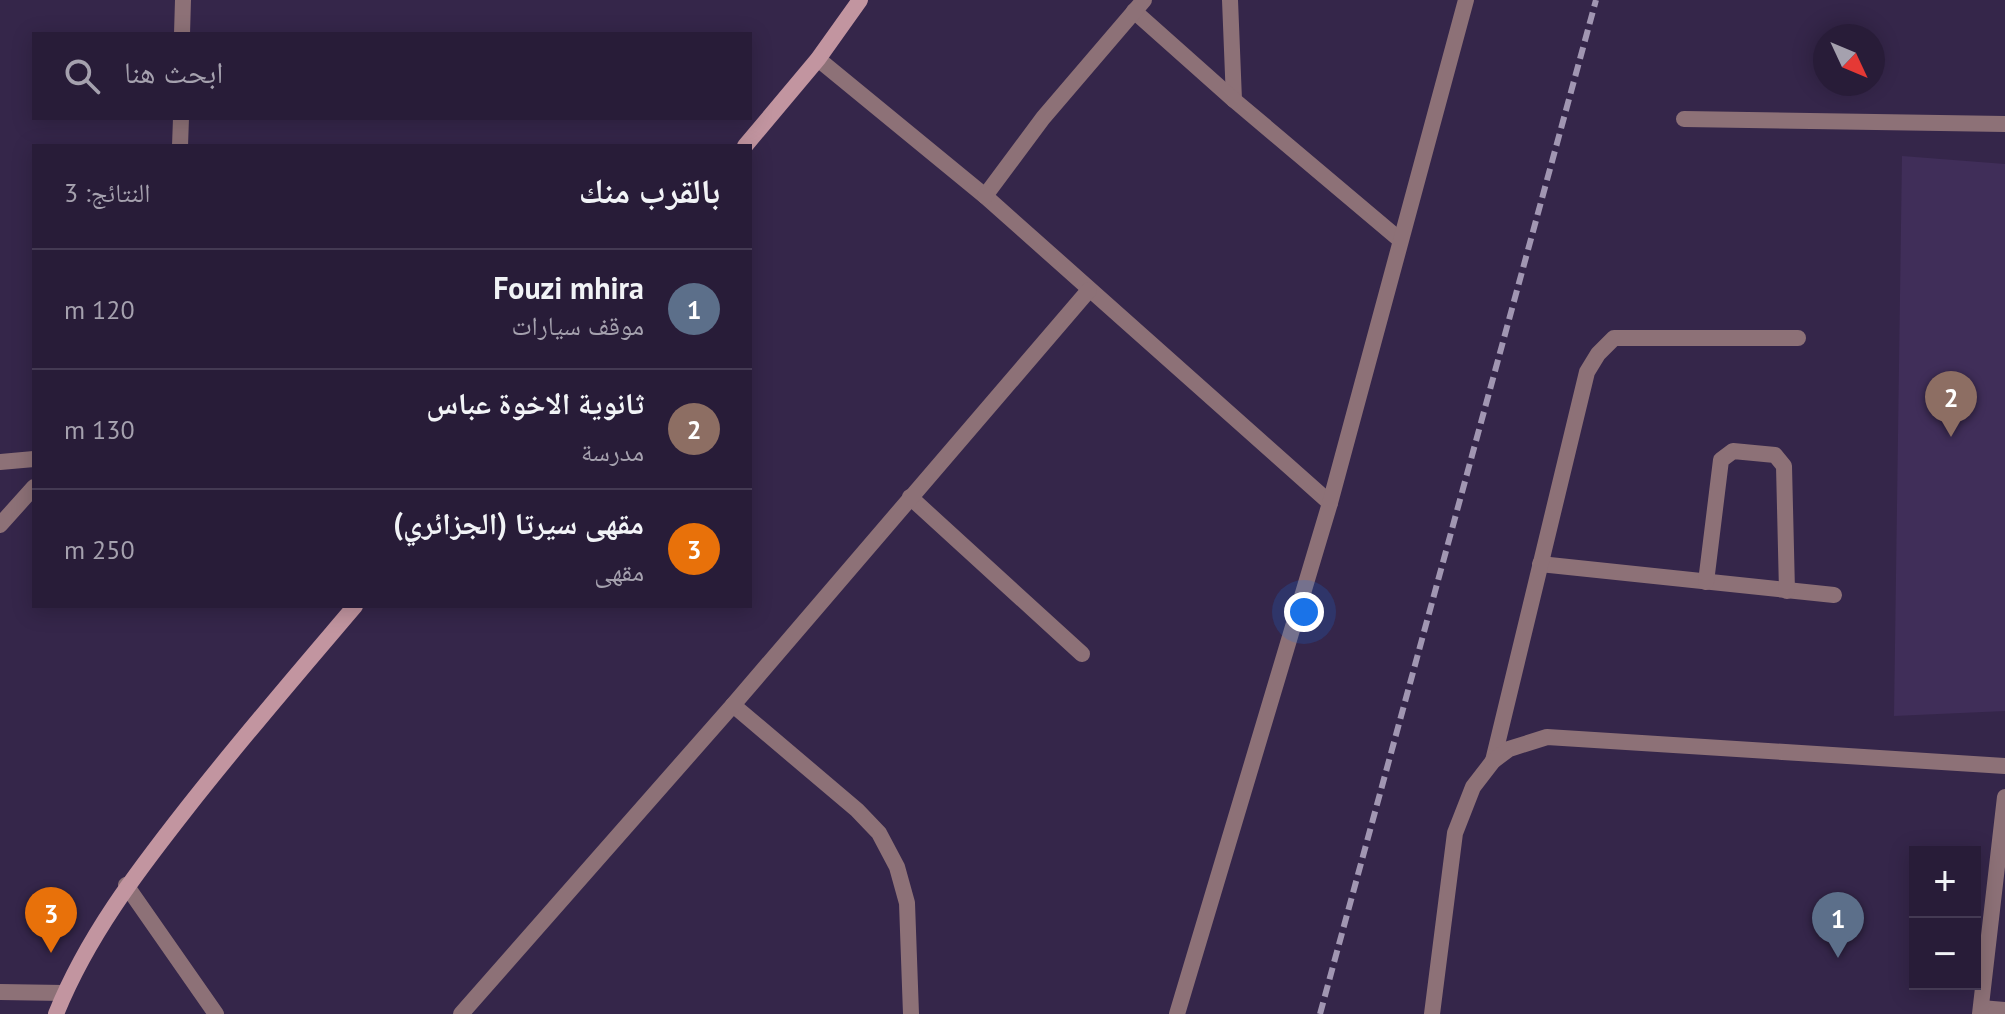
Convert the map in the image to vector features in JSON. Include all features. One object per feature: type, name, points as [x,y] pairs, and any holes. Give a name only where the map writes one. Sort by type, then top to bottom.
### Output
[{"type":"street","points":[[182,32],[183,0]]},
{"type":"street","points":[[747,144],[818,59],[860,0]]},
{"type":"street","points":[[1230,0],[1234,100]]},
{"type":"street","points":[[1177,1014],[1330,503],[1466,0]]},
{"type":"street","points":[[985,196],[1043,118],[1139,6],[1234,100],[1400,240]]},
{"type":"street","points":[[818,59],[985,196],[1330,503]]},
{"type":"street","points":[[1684,119],[2005,124]]},
{"type":"street","points":[[180,144],[181,120]]},
{"type":"street","points":[[461,1014],[733,705],[1089,290]]},
{"type":"street","points":[[1493,761],[1587,372],[1598,354],[1614,338],[1798,338]]},
{"type":"street","points":[[1706,582],[1721,460],[1733,451],[1775,455],[1784,466],[1787,591]]},
{"type":"street","points":[[0,462],[32,459]]},
{"type":"street","points":[[0,525],[32,489]]},
{"type":"street","points":[[910,497],[1082,654]]},
{"type":"street","points":[[1540,564],[1834,595]]},
{"type":"street","points":[[56,1014],[71,977],[126,885],[238,743],[353,608]]},
{"type":"street","points":[[733,705],[857,810],[879,833],[897,867],[907,903],[911,1014]]},
{"type":"street","points":[[1432,1014],[1455,833],[1473,787],[1493,761],[1509,749],[1547,737],[2005,766]]},
{"type":"street","points":[[2005,797],[1981,1011],[2005,1010]]},
{"type":"street","points":[[126,885],[216,1014]]},
{"type":"street","points":[[0,992],[64,993]]},
{"type":"shaded area","points":[[1902,156],[2005,164],[2005,711],[1894,716]]},
{"type":"railway","points":[[1320,1014],[1596,0]]},
{"type":"place","name":"ثانوية الاخوة عباس","points":[[1951,437]]},
{"type":"place","name":"مقهى سيرتا (الجزائري)","points":[[51,953]]},
{"type":"place","name":"Fouzi mhira","points":[[1838,958]]}]
